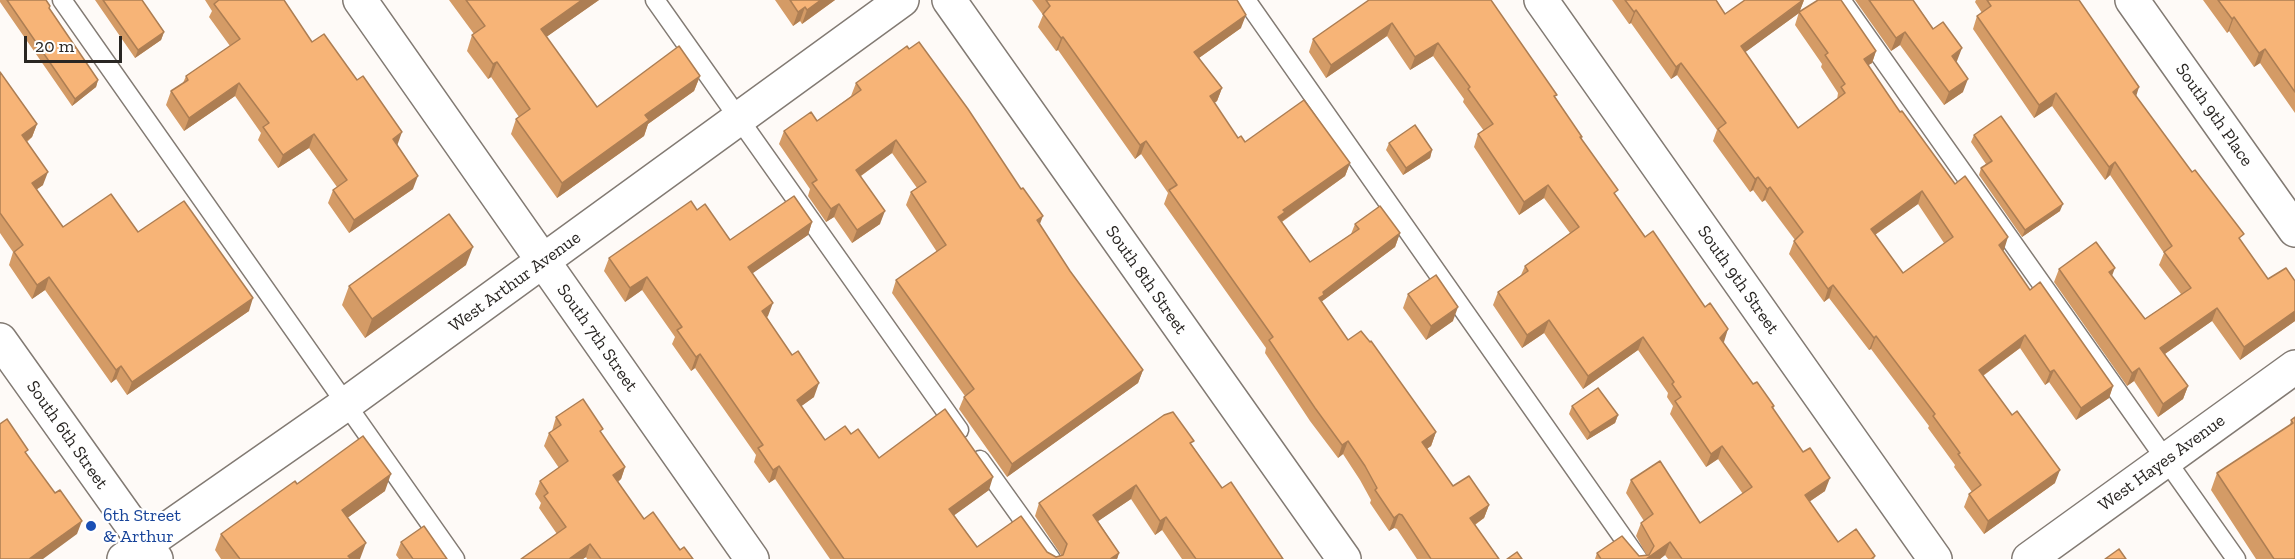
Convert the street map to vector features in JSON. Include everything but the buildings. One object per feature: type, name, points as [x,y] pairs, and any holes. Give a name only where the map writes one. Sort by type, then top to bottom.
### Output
[{"type":"street","name":"South 7th Street","points":[[360,0],[752,559]]},
{"type":"street","name":"West Arthur Avenue","points":[[142,554],[902,0]]},
{"type":"street","name":"South 8th Street","points":[[949,0],[1344,559]]},
{"type":"street","name":"South 9th Street","points":[[1541,0],[1935,559]]},
{"type":"street","name":"South 9th Place","points":[[2132,0],[2295,230]]},
{"type":"street","name":"South 6th Street","points":[[0,340],[142,554]]},
{"type":"street","name":"West Hayes Avenue","points":[[2029,559],[2295,367]]},
{"type":"lane","points":[[62,0],[455,559]]},
{"type":"lane","points":[[655,0],[1051,559]]},
{"type":"lane","points":[[1246,0],[1638,559]]},
{"type":"lane","points":[[1841,0],[2236,559]]},
{"type":"place","name":"6th Street & Arthur","points":[[91,526]]}]
